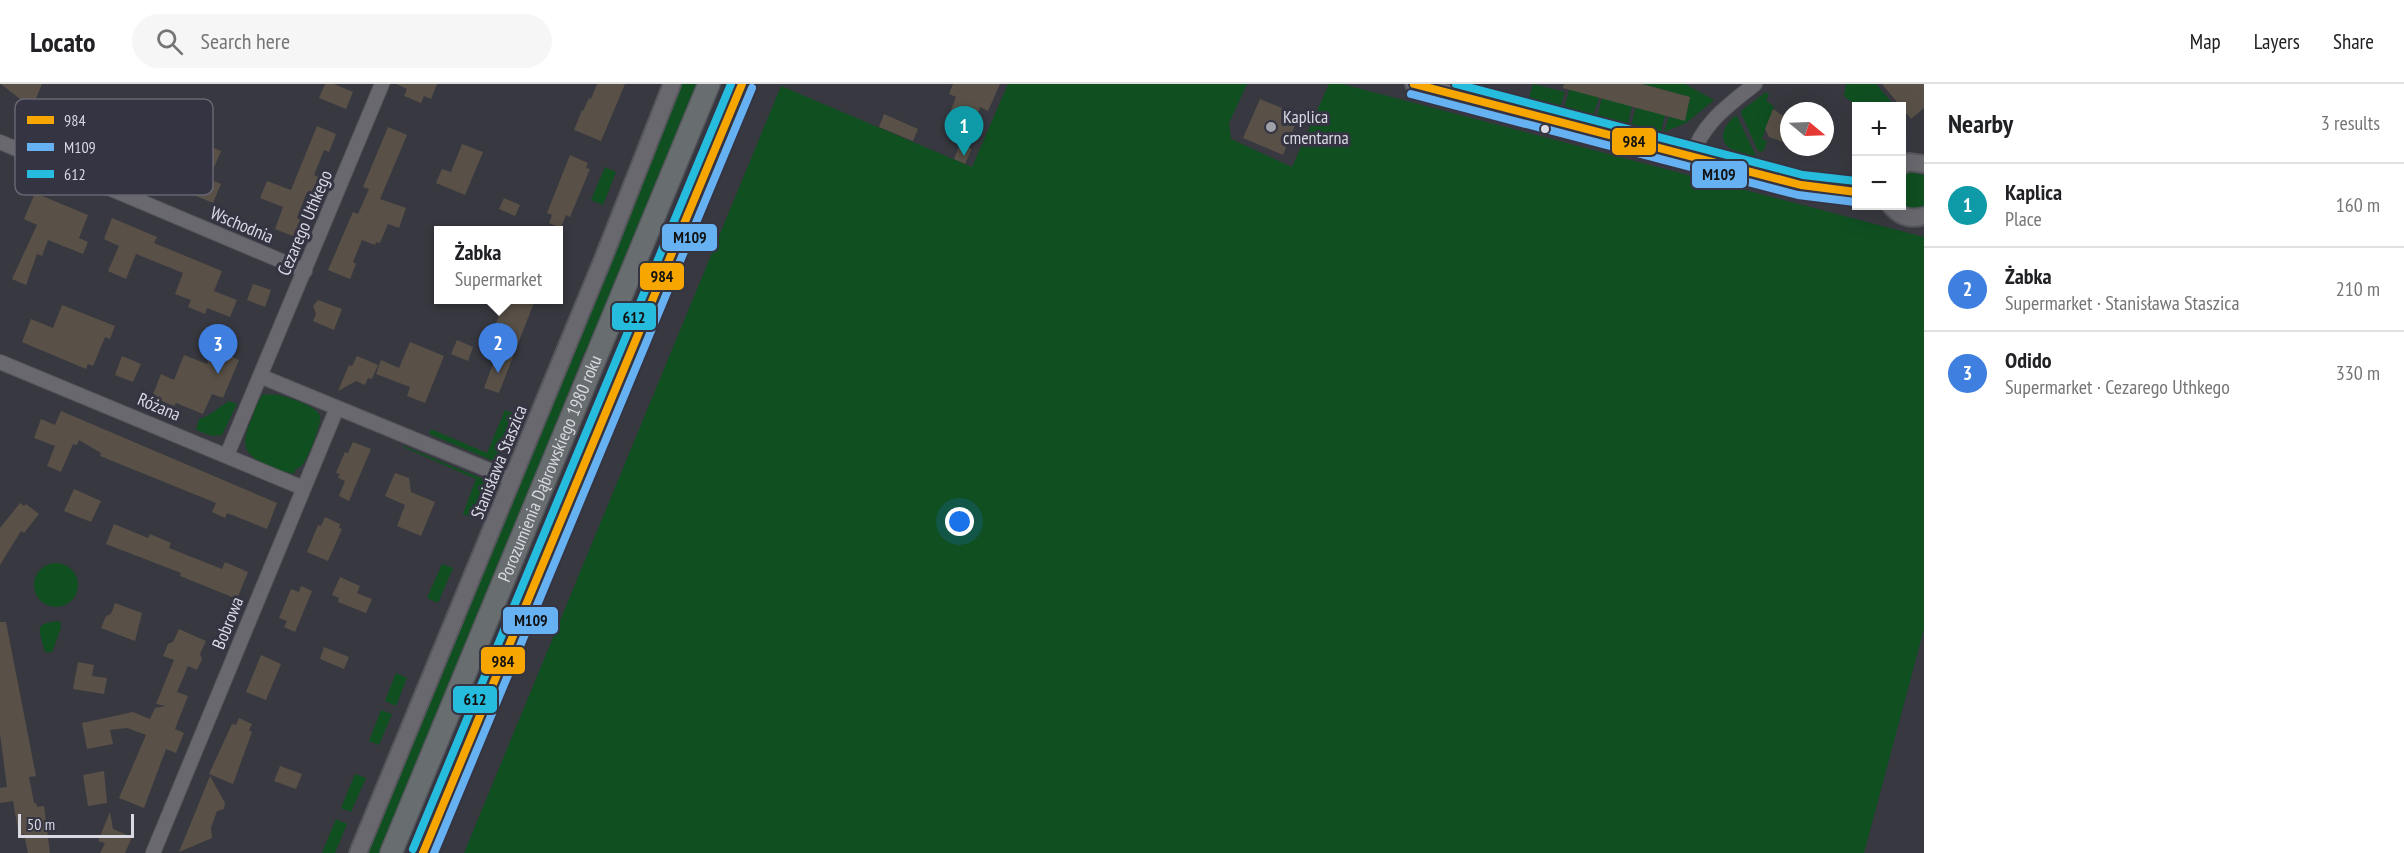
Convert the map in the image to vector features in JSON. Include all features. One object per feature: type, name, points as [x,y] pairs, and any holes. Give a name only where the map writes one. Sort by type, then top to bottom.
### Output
[{"type":"main road","name":"Porozumienia Dąbrowskiego 1980 roku","points":[[390,853],[709,84]]},
{"type":"main road","name":"Porozumienia Dąbrowskiego 1980 roku","points":[[423,853],[742,84]]},
{"type":"street","name":"Cezarego Uthkego","points":[[227,455],[382,84]]},
{"type":"street","name":"Stanisława Staszica","points":[[358,853],[513,480],[633,186],[672,84]]},
{"type":"street","points":[[1414,84],[1815,188],[1852,192]]},
{"type":"street","points":[[1692,156],[1695,145],[1709,124],[1755,84]]},
{"type":"street","name":"Wschodnia","points":[[0,142],[15,148]]},
{"type":"street","points":[[1906,163],[1923,163]]},
{"type":"street","name":"Wschodnia","points":[[125,195],[305,271]]},
{"type":"street","points":[[1895,210],[1901,215],[1911,218],[1924,216]]},
{"type":"street","name":"Różana","points":[[0,362],[303,488]]},
{"type":"street","points":[[260,376],[513,480]]},
{"type":"street","name":"Bobrowa","points":[[153,853],[337,408]]},
{"type":"green space","points":[[682,84],[697,84],[588,350],[584,353],[509,541],[506,542],[506,547],[387,831],[380,853],[367,853]]},
{"type":"green space","points":[[1008,84],[1247,84],[1229,123],[1231,139],[1292,167],[1329,84],[1342,84],[1924,237],[1924,629],[1864,853],[464,853],[781,86],[972,167]]},
{"type":"green space","points":[[1533,84],[1565,92],[1560,107],[1529,98]]},
{"type":"green space","points":[[1571,84],[1599,98],[1593,115],[1564,108]]},
{"type":"green space","points":[[1642,84],[1685,84],[1714,100],[1686,123],[1664,132],[1669,116],[1685,120],[1690,97]]},
{"type":"green space","points":[[1846,84],[1876,84],[1892,102],[1852,102],[1844,96]]},
{"type":"green space","points":[[1766,92],[1769,95],[1766,100],[1774,107],[1762,139],[1767,141],[1761,152],[1758,151],[1741,113]]},
{"type":"green space","points":[[1602,98],[1632,106],[1628,124],[1597,116]]},
{"type":"green space","points":[[1636,107],[1665,115],[1661,132],[1631,125]]},
{"type":"green space","points":[[1735,116],[1756,156],[1734,150],[1726,145],[1723,137],[1725,128]]},
{"type":"green space","points":[[605,167],[616,172],[603,205],[591,200]]},
{"type":"green space","points":[[1909,172],[1924,175],[1924,205],[1918,208],[1906,206],[1906,174]]},
{"type":"green space","points":[[264,393],[296,400],[318,412],[320,416],[311,449],[301,466],[295,469],[295,473],[281,471],[259,461],[248,452],[246,447],[248,427]]},
{"type":"green space","points":[[229,401],[237,404],[222,435],[212,436],[196,430],[199,419]]},
{"type":"green space","points":[[505,410],[516,415],[498,458],[491,460],[429,434],[431,429],[487,453]]},
{"type":"green space","points":[[404,446],[483,479],[486,487],[473,518],[463,514],[476,479]]},
{"type":"green space","points":[[56,563],[71,570],[78,585],[71,600],[56,607],[41,600],[34,585],[41,570]]},
{"type":"green space","points":[[442,564],[453,568],[438,603],[427,598]]},
{"type":"green space","points":[[60,621],[61,628],[52,652],[45,652],[40,629],[45,623]]},
{"type":"green space","points":[[396,673],[407,678],[396,706],[385,701]]},
{"type":"green space","points":[[381,710],[392,714],[379,745],[369,741]]},
{"type":"green space","points":[[355,774],[366,778],[351,812],[341,808]]},
{"type":"green space","points":[[336,819],[347,824],[335,853],[322,853]]},
{"type":"building","points":[[1,84],[42,84],[36,99],[20,99]]},
{"type":"building","points":[[325,84],[334,84],[353,92],[346,109],[319,98]]},
{"type":"building","points":[[396,84],[437,84],[431,99],[424,96],[421,103],[404,96],[407,89]]},
{"type":"building","points":[[597,84],[625,84],[601,141],[574,130]]},
{"type":"building","points":[[953,84],[1000,84],[988,111],[980,107],[973,127],[962,134],[949,129],[948,117],[956,97],[949,94]]},
{"type":"building","points":[[1564,84],[1642,84],[1690,97],[1685,121],[1563,88]]},
{"type":"building","points":[[1882,84],[1924,84],[1924,108],[1911,119],[1906,113],[1906,102],[1897,102]]},
{"type":"building","name":"Kaplica cmentarna","points":[[1260,99],[1299,115],[1283,155],[1243,138]]},
{"type":"building","points":[[1773,109],[1780,114],[1780,141],[1769,137],[1765,129]]},
{"type":"building","points":[[884,114],[918,129],[913,141],[879,127]]},
{"type":"building","points":[[317,126],[336,134],[329,152],[324,150],[314,175],[319,177],[311,194],[307,192],[297,218],[300,220],[293,236],[275,229],[283,207],[260,198],[267,181],[291,190]]},
{"type":"building","points":[[388,127],[407,135],[380,199],[406,208],[399,228],[388,224],[380,243],[376,242],[375,245],[362,240],[353,262],[356,264],[350,279],[328,270],[353,212],[358,214],[369,189],[363,187]]},
{"type":"building","points":[[462,144],[483,152],[465,195],[436,183],[442,169],[451,172]]},
{"type":"building","points":[[960,144],[972,149],[965,164],[954,159]]},
{"type":"building","points":[[213,148],[221,151],[213,170]]},
{"type":"building","points":[[570,155],[588,163],[586,168],[590,169],[570,217],[566,215],[562,226],[556,226],[549,223],[552,215],[547,213]]},
{"type":"building","points":[[213,181],[221,184],[213,203],[194,195],[213,195]]},
{"type":"building","points":[[34,195],[40,195],[88,215],[79,238],[88,242],[83,254],[48,240],[42,256],[37,254],[26,285],[12,279],[37,225],[24,219]]},
{"type":"building","points":[[504,198],[520,205],[515,216],[499,209]]},
{"type":"building","points":[[112,218],[157,237],[154,243],[222,271],[214,291],[237,300],[230,317],[207,308],[205,314],[188,307],[191,300],[175,294],[183,273],[136,254],[126,279],[108,271],[119,246],[104,239]]},
{"type":"building","points":[[253,284],[271,290],[265,307],[247,300]]},
{"type":"building","points":[[318,300],[342,309],[334,330],[313,321],[316,314],[313,306]]},
{"type":"building","points":[[504,304],[533,304],[499,393],[484,388],[498,351],[486,346]]},
{"type":"building","points":[[62,305],[115,326],[110,339],[105,337],[93,366],[88,364],[86,369],[22,342],[31,319],[53,328]]},
{"type":"building","points":[[457,340],[473,347],[468,361],[451,354]]},
{"type":"building","points":[[410,342],[444,356],[425,403],[407,396],[410,387],[376,374],[381,360],[399,368]]},
{"type":"building","points":[[213,348],[239,360],[223,398],[212,394],[203,414],[176,403],[174,406],[152,397],[161,374],[174,380],[184,355],[207,364]]},
{"type":"building","points":[[122,356],[141,364],[133,382],[115,375]]},
{"type":"building","points":[[357,356],[378,365],[372,379],[368,378],[365,385],[356,381],[338,391],[349,365],[352,366]]},
{"type":"building","points":[[61,411],[277,503],[267,529],[227,513],[225,518],[212,512],[216,503],[100,456],[101,453],[79,440],[77,445],[73,444],[61,472],[47,466],[55,446],[34,438],[41,419],[55,425]]},
{"type":"building","points":[[353,442],[371,449],[349,501],[339,496],[345,481],[338,478],[340,474],[336,473],[345,452],[348,453]]},
{"type":"building","points":[[395,473],[409,478],[411,492],[435,502],[421,536],[397,526],[405,505],[385,496]]},
{"type":"building","points":[[74,489],[101,501],[91,522],[64,511]]},
{"type":"building","points":[[20,503],[24,506],[26,504],[39,514],[24,533],[21,531],[0,565],[0,528]]},
{"type":"building","points":[[325,517],[340,524],[339,528],[342,529],[328,561],[307,552],[318,525],[321,526]]},
{"type":"building","points":[[114,524],[148,538],[150,534],[171,543],[169,548],[222,569],[225,562],[248,572],[237,599],[180,576],[181,573],[106,544]]},
{"type":"building","points":[[340,577],[360,586],[357,593],[372,599],[366,613],[338,602],[339,598],[332,595]]},
{"type":"building","points":[[301,586],[312,591],[295,632],[284,627],[287,621],[279,618],[291,589],[299,592]]},
{"type":"building","points":[[115,603],[142,613],[135,641],[101,628],[106,616],[111,614]]},
{"type":"building","points":[[0,622],[6,622],[36,776],[29,777],[34,803],[37,807],[44,806],[50,853],[28,853],[24,834],[19,835],[13,801],[0,803],[0,788],[7,787],[0,734]]},
{"type":"building","points":[[179,629],[206,641],[200,654],[202,659],[197,670],[188,666],[177,692],[188,696],[175,729],[184,733],[176,753],[166,749],[144,808],[119,798],[146,735],[127,728],[110,730],[113,744],[87,749],[82,723],[133,712],[150,719],[155,708],[166,706],[156,704],[174,660],[163,656],[168,644],[173,642]]},
{"type":"building","points":[[324,647],[349,657],[344,669],[320,659]]},
{"type":"building","points":[[261,655],[281,664],[266,700],[246,692]]},
{"type":"building","points":[[78,662],[94,665],[92,676],[107,678],[104,694],[73,689]]},
{"type":"building","points":[[239,718],[252,724],[249,730],[252,732],[233,784],[209,774],[232,724],[236,725]]},
{"type":"building","points":[[280,766],[302,774],[296,789],[274,781]]},
{"type":"building","points":[[104,771],[107,803],[88,806],[83,775]]},
{"type":"building","points":[[210,776],[225,803],[224,809],[217,811],[211,828],[212,838],[179,852]]},
{"type":"building","points":[[110,812],[113,829],[132,837],[125,853],[100,853],[105,843],[98,841]]},
{"type":"transit line","name":"612","points":[[413,849],[731,84]]},
{"type":"transit line","name":"984","points":[[423,853],[742,84]]},
{"type":"transit line","name":"984","points":[[1414,84],[1801,185],[1852,191]]},
{"type":"transit line","name":"612","points":[[1456,84],[1803,175],[1852,181]]},
{"type":"transit line","name":"M109","points":[[434,853],[752,88]]},
{"type":"transit line","name":"M109","points":[[1411,94],[1798,195],[1852,202]]},
{"type":"place","name":"Kaplica cmentarna","points":[[1271,127]]},
{"type":"place","name":"Kaplica","points":[[964,156]]},
{"type":"place","name":"Żabka","points":[[498,373]]},
{"type":"place","name":"Odido","points":[[218,374]]}]
